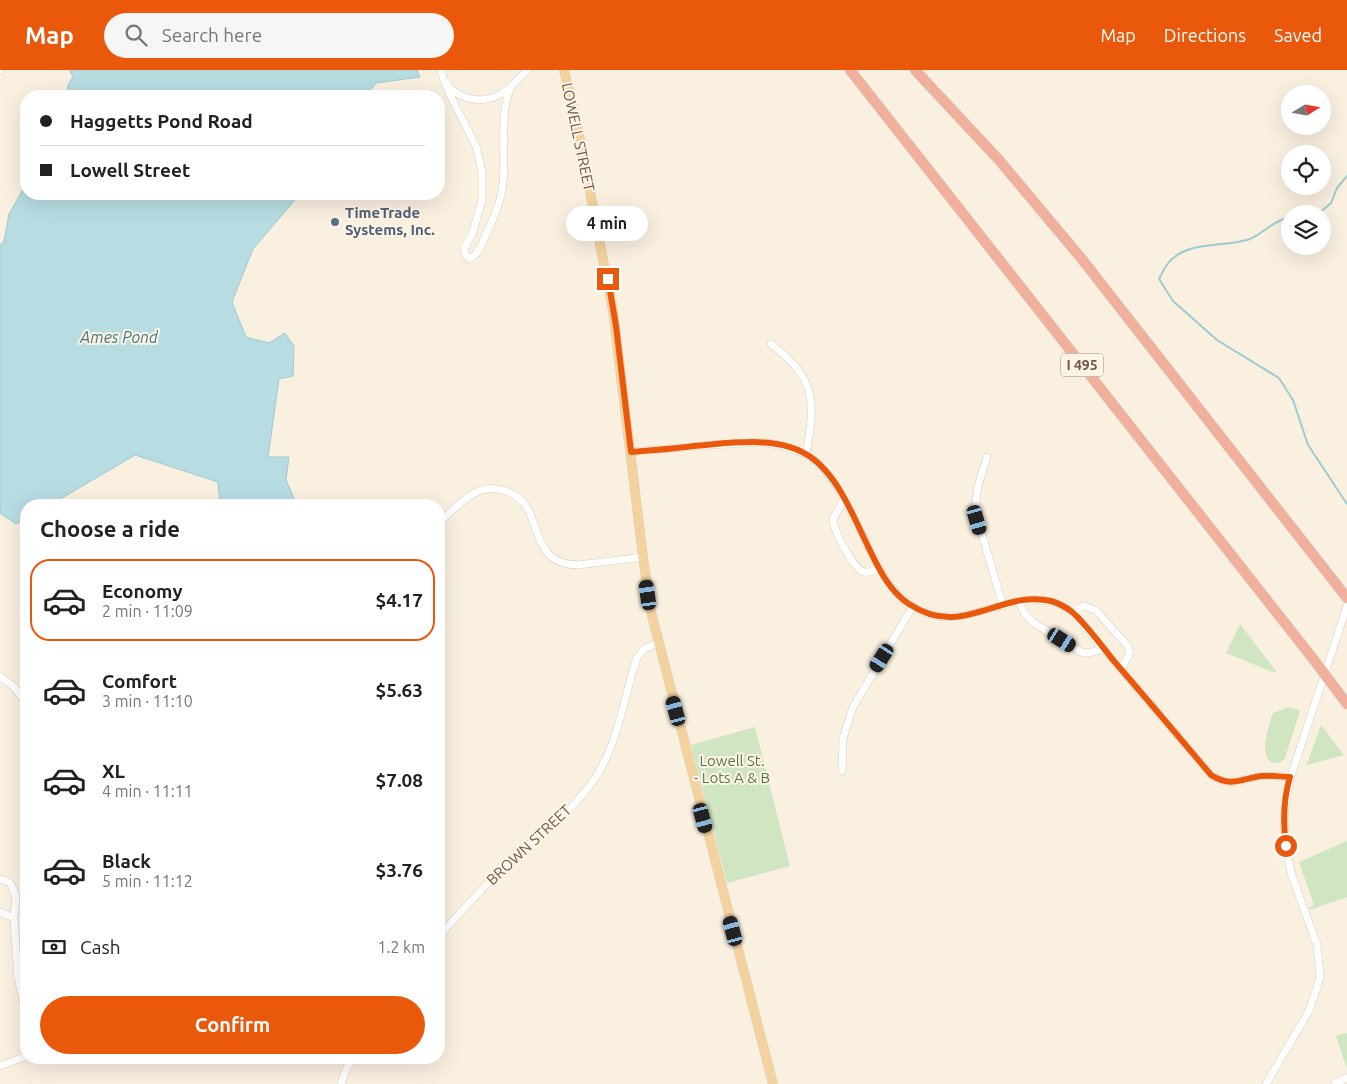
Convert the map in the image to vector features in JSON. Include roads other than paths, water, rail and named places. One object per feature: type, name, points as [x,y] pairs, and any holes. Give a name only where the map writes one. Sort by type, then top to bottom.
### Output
[{"type":"highway","name":"I 495","points":[[850,70],[1347,704]]},
{"type":"highway","points":[[915,70],[992,153],[1056,228],[1347,598]]},
{"type":"main road","name":"LOWELL STREET","points":[[564,70],[578,129],[612,302],[648,595],[658,643],[773,1084]]},
{"type":"street","points":[[441,70],[443,78],[476,146],[482,172],[483,185],[479,212],[464,249],[465,255],[470,259],[477,253],[482,244],[501,195],[504,166],[505,111],[508,94],[520,70]]},
{"type":"street","points":[[443,78],[452,90],[476,100],[500,94],[528,70]]},
{"type":"street","points":[[770,344],[787,356],[805,380],[810,391],[812,409],[806,454]]},
{"type":"street","points":[[631,452],[761,442],[779,445],[806,454],[823,468],[844,499],[879,568],[894,592],[913,606],[922,612],[953,618],[972,615],[1019,601],[1035,599],[1051,601],[1072,612],[1211,775],[1218,779],[1234,782],[1264,776],[1290,777]]},
{"type":"street","points":[[987,457],[978,486],[975,510],[1002,606]]},
{"type":"street","points":[[445,517],[474,492],[488,488],[500,489],[512,494],[525,505],[544,550],[558,560],[568,564],[578,564],[643,557]]},
{"type":"street","points":[[844,499],[833,519],[836,529],[858,569],[866,572],[879,568]]},
{"type":"street","points":[[1019,601],[1024,613],[1034,623],[1081,652],[1088,653],[1104,649]]},
{"type":"street","points":[[842,771],[843,738],[853,707],[913,606]]},
{"type":"street","points":[[1072,612],[1084,606],[1095,610],[1126,645],[1129,649],[1129,657],[1121,669]]},
{"type":"street","points":[[1266,1084],[1309,1011],[1320,975],[1319,955],[1314,935],[1292,873],[1286,846],[1284,818],[1286,791],[1290,777],[1347,606]]},
{"type":"street","name":"BROWN STREET","points":[[445,930],[502,868],[564,815],[588,787],[600,770],[616,735],[637,658],[644,650],[658,643]]},
{"type":"street","points":[[0,676],[14,686],[20,694]]},
{"type":"street","points":[[0,879],[11,884],[16,897],[14,918],[20,986]]},
{"type":"street","points":[[0,912],[14,918]]},
{"type":"street","points":[[0,1066],[20,1058]]},
{"type":"street","points":[[341,1084],[349,1064]]},
{"type":"street","points":[[1335,1084],[1347,1078]]},
{"type":"water","points":[[69,70],[417,70],[420,77],[376,83],[371,90],[68,90],[68,85],[73,77]]},
{"type":"water","name":"Ames Pond","points":[[20,195],[20,200],[295,200],[253,249],[232,302],[246,337],[269,343],[285,333],[294,346],[293,376],[279,379],[268,457],[289,457],[286,480],[294,499],[219,499],[218,482],[135,455],[60,499],[20,499],[20,522],[16,524],[0,513],[0,245],[4,241],[9,214]]},
{"type":"waterway","points":[[1329,205],[1337,188],[1347,176]]},
{"type":"waterway","points":[[1281,220],[1250,239],[1186,250],[1169,262],[1159,279],[1173,301],[1217,340],[1279,378],[1293,400],[1308,445],[1347,504]]},
{"type":"place","name":"TimeTrade Systems, Inc.","points":[[335,222]]},
{"type":"park label","name":"Lowell St. - Lots A & B","points":[[732,770]]}]
